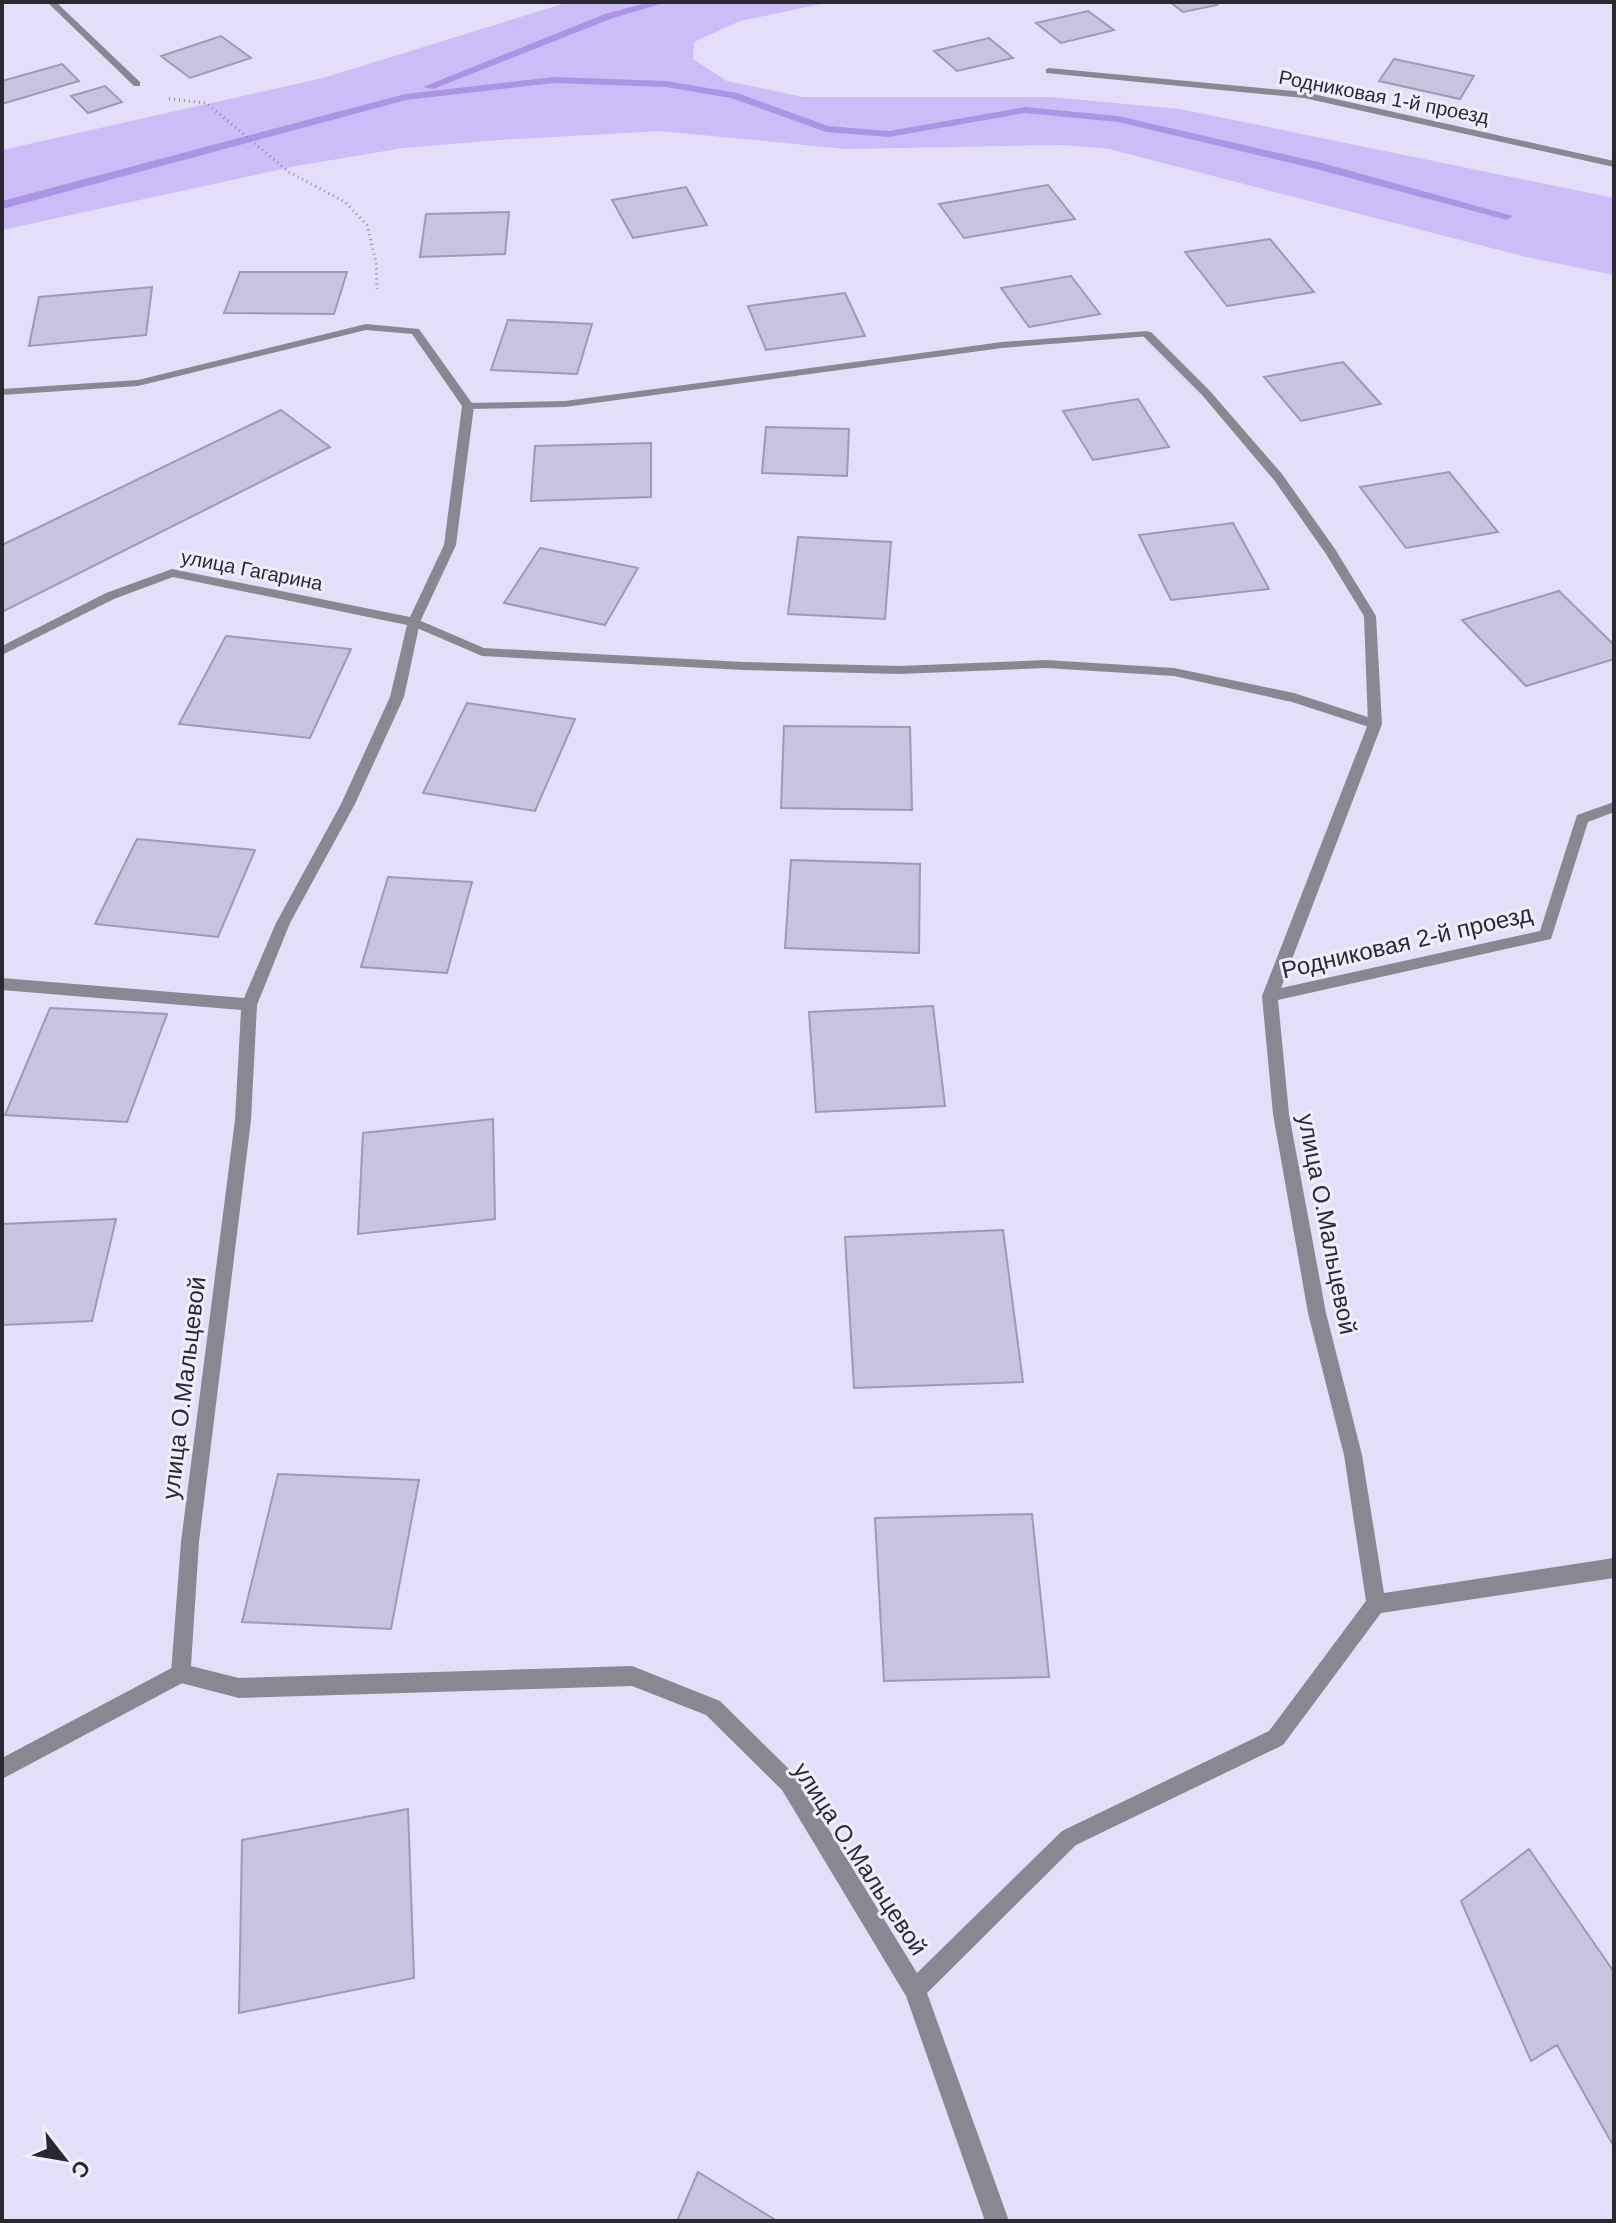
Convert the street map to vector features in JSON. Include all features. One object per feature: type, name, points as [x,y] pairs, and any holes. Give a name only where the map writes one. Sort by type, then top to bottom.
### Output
[{"type":"street","points":[[51,2],[137,84]]},
{"type":"street","name":"Родниковая 1-й проезд","points":[[1049,71],[1304,95],[1614,164]]},
{"type":"street","points":[[2,392],[138,383],[366,327],[415,331],[468,406]]},
{"type":"street","name":"улица О.Мальцевой","points":[[915,1990],[1069,1838],[1276,1738],[1376,1604],[1353,1455],[1317,1313],[1281,1114],[1270,996],[1375,724],[1370,616],[1331,552],[1278,477],[1206,393],[1147,334],[1002,345],[565,404],[468,406],[450,545],[414,622],[397,697],[348,804],[283,923],[249,1005],[243,1120],[190,1542],[181,1673],[239,1688],[632,1676],[713,1708],[789,1783],[915,1990],[997,2221]]},
{"type":"street","name":"улица Гагарина","points":[[2,651],[110,596],[172,573],[414,622],[482,652],[743,666],[899,670],[1046,664],[1174,672],[1294,698],[1375,724]]},
{"type":"street","name":"Родниковая 2-й проезд","points":[[1270,996],[1546,935],[1582,819],[1614,807]]},
{"type":"street","points":[[2,984],[249,1005]]},
{"type":"street","points":[[1376,1604],[1614,1568]]},
{"type":"street","points":[[2,1769],[181,1673]]},
{"type":"path","points":[[137,84],[157,98],[206,103],[289,172],[345,202],[367,225],[376,262],[377,300],[366,327]]},
{"type":"shaded area","points":[[569,2],[831,2],[740,21],[694,42],[693,59],[727,81],[803,97],[1050,97],[1180,109],[1614,198],[1614,275],[1526,257],[1109,149],[1062,145],[846,149],[660,131],[403,148],[296,166],[2,230],[2,150],[323,78]]},
{"type":"building","points":[[1170,2],[1213,2],[1217,5],[1183,12]]},
{"type":"building","points":[[1088,11],[1114,30],[1061,43],[1036,23]]},
{"type":"building","points":[[221,36],[251,58],[190,78],[161,56]]},
{"type":"building","points":[[989,38],[1013,58],[957,71],[934,51]]},
{"type":"building","points":[[1394,59],[1474,76],[1460,99],[1379,81]]},
{"type":"building","points":[[62,64],[79,81],[2,104],[2,81]]},
{"type":"building","points":[[105,86],[122,102],[88,113],[71,96]]},
{"type":"building","points":[[1048,185],[1075,219],[964,238],[939,204]]},
{"type":"building","points":[[686,187],[707,225],[633,238],[612,200]]},
{"type":"building","points":[[509,212],[505,254],[420,257],[426,214]]},
{"type":"building","points":[[1270,239],[1314,292],[1227,306],[1185,252]]},
{"type":"building","points":[[240,272],[347,272],[334,314],[224,313]]},
{"type":"building","points":[[1071,276],[1100,314],[1029,327],[1001,288]]},
{"type":"building","points":[[152,287],[146,335],[29,346],[39,297]]},
{"type":"building","points":[[845,293],[865,336],[766,350],[748,306]]},
{"type":"building","points":[[508,320],[592,324],[577,374],[491,370]]},
{"type":"building","points":[[1343,362],[1381,404],[1301,421],[1264,377]]},
{"type":"building","points":[[1138,399],[1169,447],[1093,460],[1063,411]]},
{"type":"building","points":[[281,410],[330,447],[2,612],[2,545]]},
{"type":"building","points":[[766,427],[849,429],[847,476],[762,473]]},
{"type":"building","points":[[651,443],[651,497],[531,501],[535,446]]},
{"type":"building","points":[[1449,472],[1498,532],[1406,548],[1360,487]]},
{"type":"building","points":[[1233,523],[1269,589],[1171,600],[1139,535]]},
{"type":"building","points":[[798,537],[891,542],[885,619],[788,614]]},
{"type":"building","points":[[540,548],[638,568],[605,625],[504,603]]},
{"type":"building","points":[[1559,591],[1614,645],[1614,659],[1526,686],[1462,620]]},
{"type":"building","points":[[226,636],[351,649],[310,738],[179,724]]},
{"type":"building","points":[[467,703],[575,719],[535,811],[423,793]]},
{"type":"building","points":[[784,726],[910,727],[912,810],[781,808]]},
{"type":"building","points":[[137,839],[255,850],[218,937],[95,924]]},
{"type":"building","points":[[791,860],[920,864],[919,953],[785,948]]},
{"type":"building","points":[[388,877],[472,882],[447,973],[361,967]]},
{"type":"building","points":[[933,1006],[945,1106],[816,1112],[809,1012]]},
{"type":"building","points":[[50,1008],[167,1014],[127,1122],[5,1115]]},
{"type":"building","points":[[493,1119],[495,1219],[358,1234],[363,1133]]},
{"type":"building","points":[[116,1219],[92,1321],[2,1325],[2,1224]]},
{"type":"building","points":[[1003,1230],[1023,1382],[854,1388],[845,1237]]},
{"type":"building","points":[[278,1474],[419,1480],[391,1629],[242,1622]]},
{"type":"building","points":[[1032,1514],[1049,1677],[884,1681],[875,1518]]},
{"type":"building","points":[[408,1809],[414,1978],[239,2013],[242,1840]]},
{"type":"building","points":[[1529,1849],[1614,1972],[1614,2147],[1557,2045],[1531,2061],[1461,1901]]},
{"type":"building","points":[[698,2172],[777,2221],[677,2221]]},
{"type":"waterway","points":[[429,87],[609,16],[662,2]]},
{"type":"waterway","points":[[2,205],[405,97],[554,80],[666,84],[733,95],[826,129],[889,134],[1025,110],[1118,119],[1318,166],[1507,216]]}]
